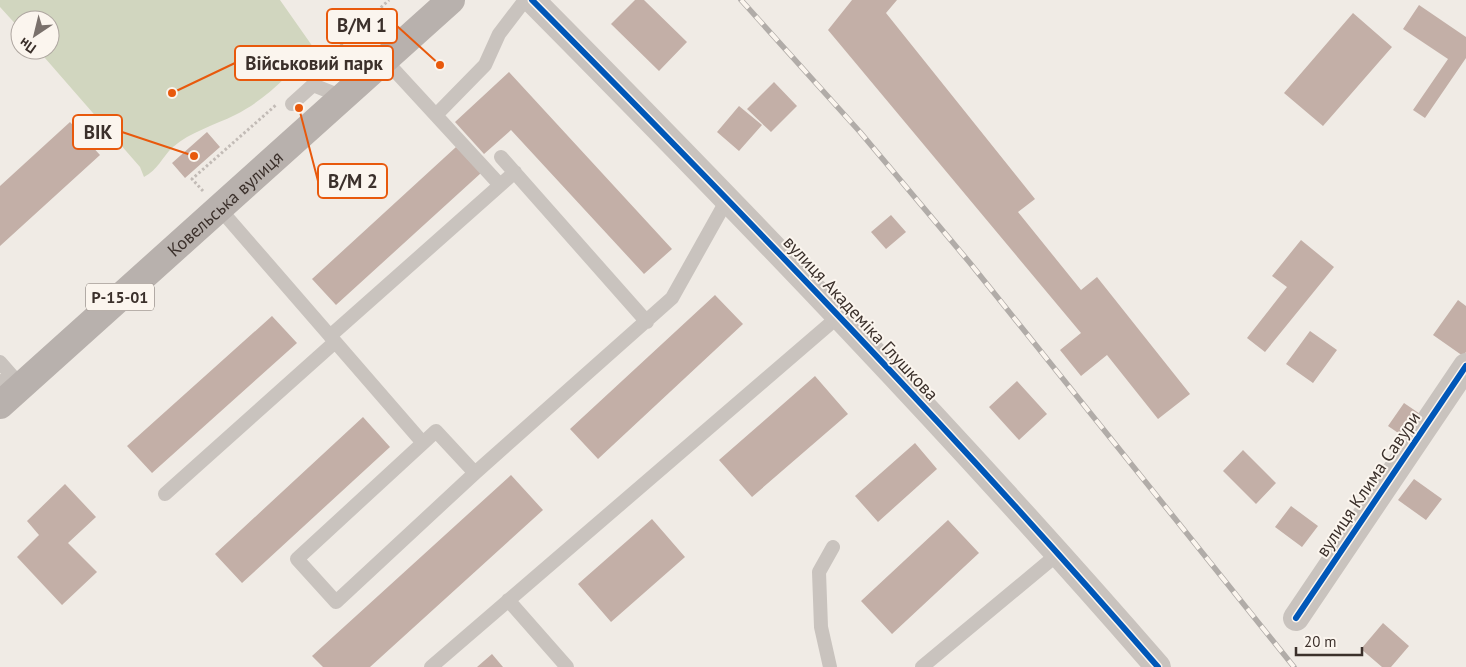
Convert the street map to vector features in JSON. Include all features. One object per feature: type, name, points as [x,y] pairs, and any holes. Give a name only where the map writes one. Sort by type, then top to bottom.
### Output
[{"type":"main road","name":"Ковельська вулиця","points":[[9,391],[219,208],[451,0]]},
{"type":"street","name":"вулиця Академіка Глушкова","points":[[532,0],[728,198],[839,316],[1059,553],[1158,667]]},
{"type":"street","name":"вулиця Клима Савури","points":[[1296,618],[1466,366]]},
{"type":"lane","points":[[436,115],[485,65],[499,34],[525,0]]},
{"type":"lane","points":[[385,60],[500,185]]},
{"type":"lane","points":[[292,104],[313,85],[343,97]]},
{"type":"lane","points":[[501,157],[647,322]]},
{"type":"lane","points":[[165,494],[515,172]]},
{"type":"lane","points":[[475,473],[436,431],[297,559],[336,602],[475,473],[672,298],[728,198]]},
{"type":"lane","points":[[219,208],[423,443]]},
{"type":"lane","points":[[431,667],[839,316]]},
{"type":"lane","points":[[0,362],[9,391]]},
{"type":"lane","points":[[830,667],[821,627],[819,572],[833,547]]},
{"type":"lane","points":[[922,667],[1059,553]]},
{"type":"lane","points":[[508,600],[567,667]]},
{"type":"path","points":[[314,70],[390,0]]},
{"type":"path","points":[[219,208],[192,179],[277,103]]},
{"type":"green space","points":[[0,0],[280,0],[313,47],[268,94],[247,109],[180,142],[169,151],[153,171],[144,177],[140,167],[47,60],[60,60],[60,10],[10,10],[10,18],[0,7]]},
{"type":"building","points":[[635,0],[644,0],[687,42],[659,71],[611,24]]},
{"type":"building","points":[[852,0],[897,0],[886,13],[1035,199],[1018,212],[1081,290],[1097,277],[1190,394],[1158,419],[1107,355],[1081,376],[1060,350],[1081,333],[828,30]]},
{"type":"building","points":[[1419,5],[1466,37],[1466,58],[1425,118],[1413,110],[1448,59],[1403,29]]},
{"type":"building","points":[[1353,13],[1392,47],[1323,126],[1284,93]]},
{"type":"building","points":[[509,72],[672,249],[644,274],[511,130],[484,154],[455,122]]},
{"type":"building","points":[[774,82],[797,106],[771,132],[747,109]]},
{"type":"building","points":[[739,106],[762,125],[739,151],[717,132]]},
{"type":"building","points":[[70,122],[100,155],[0,246],[0,186]]},
{"type":"building","points":[[207,132],[220,147],[185,178],[172,163]]},
{"type":"building","points":[[456,147],[481,173],[336,305],[312,279]]},
{"type":"building","points":[[891,215],[906,232],[886,249],[871,232]]},
{"type":"building","points":[[1301,240],[1334,267],[1265,352],[1247,338],[1287,287],[1272,276]]},
{"type":"building","points":[[715,295],[743,324],[598,459],[570,429]]},
{"type":"building","points":[[1458,300],[1466,306],[1466,352],[1463,356],[1433,335]]},
{"type":"building","points":[[272,316],[297,343],[152,473],[127,446]]},
{"type":"building","points":[[1310,331],[1337,350],[1313,383],[1286,364]]},
{"type":"building","points":[[815,376],[848,414],[752,497],[719,460]]},
{"type":"building","points":[[1017,381],[1047,414],[1019,440],[989,407]]},
{"type":"building","points":[[1404,403],[1426,418],[1410,441],[1388,426]]},
{"type":"building","points":[[363,417],[390,447],[242,583],[215,554]]},
{"type":"building","points":[[915,443],[937,469],[878,522],[855,496]]},
{"type":"building","points":[[1243,450],[1276,483],[1256,504],[1223,471]]},
{"type":"building","points":[[511,475],[543,510],[370,667],[323,667],[312,656]]},
{"type":"building","points":[[1414,479],[1442,499],[1426,520],[1398,500]]},
{"type":"building","points":[[65,484],[96,517],[68,543],[97,572],[62,605],[17,557],[39,535],[27,521]]},
{"type":"building","points":[[1291,506],[1318,526],[1302,547],[1275,527]]},
{"type":"building","points":[[652,519],[685,557],[611,622],[578,584]]},
{"type":"building","points":[[948,520],[979,553],[892,634],[861,601]]},
{"type":"building","points":[[1383,623],[1409,646],[1391,667],[1382,667],[1361,649]]},
{"type":"building","points":[[492,654],[503,667],[477,667]]},
{"type":"railway","points":[[741,0],[860,132],[970,263],[1294,667]]},
{"type":"cycle path","points":[[532,0],[772,246],[929,412],[1158,667]]},
{"type":"cycle path","points":[[1296,618],[1466,366]]},
{"type":"place","name":"В/М 1","points":[[440,65]]},
{"type":"place","name":"Військовий парк","points":[[172,93]]},
{"type":"place","name":"В/М 2","points":[[299,108]]},
{"type":"place","name":"ВІК","points":[[194,156]]}]
